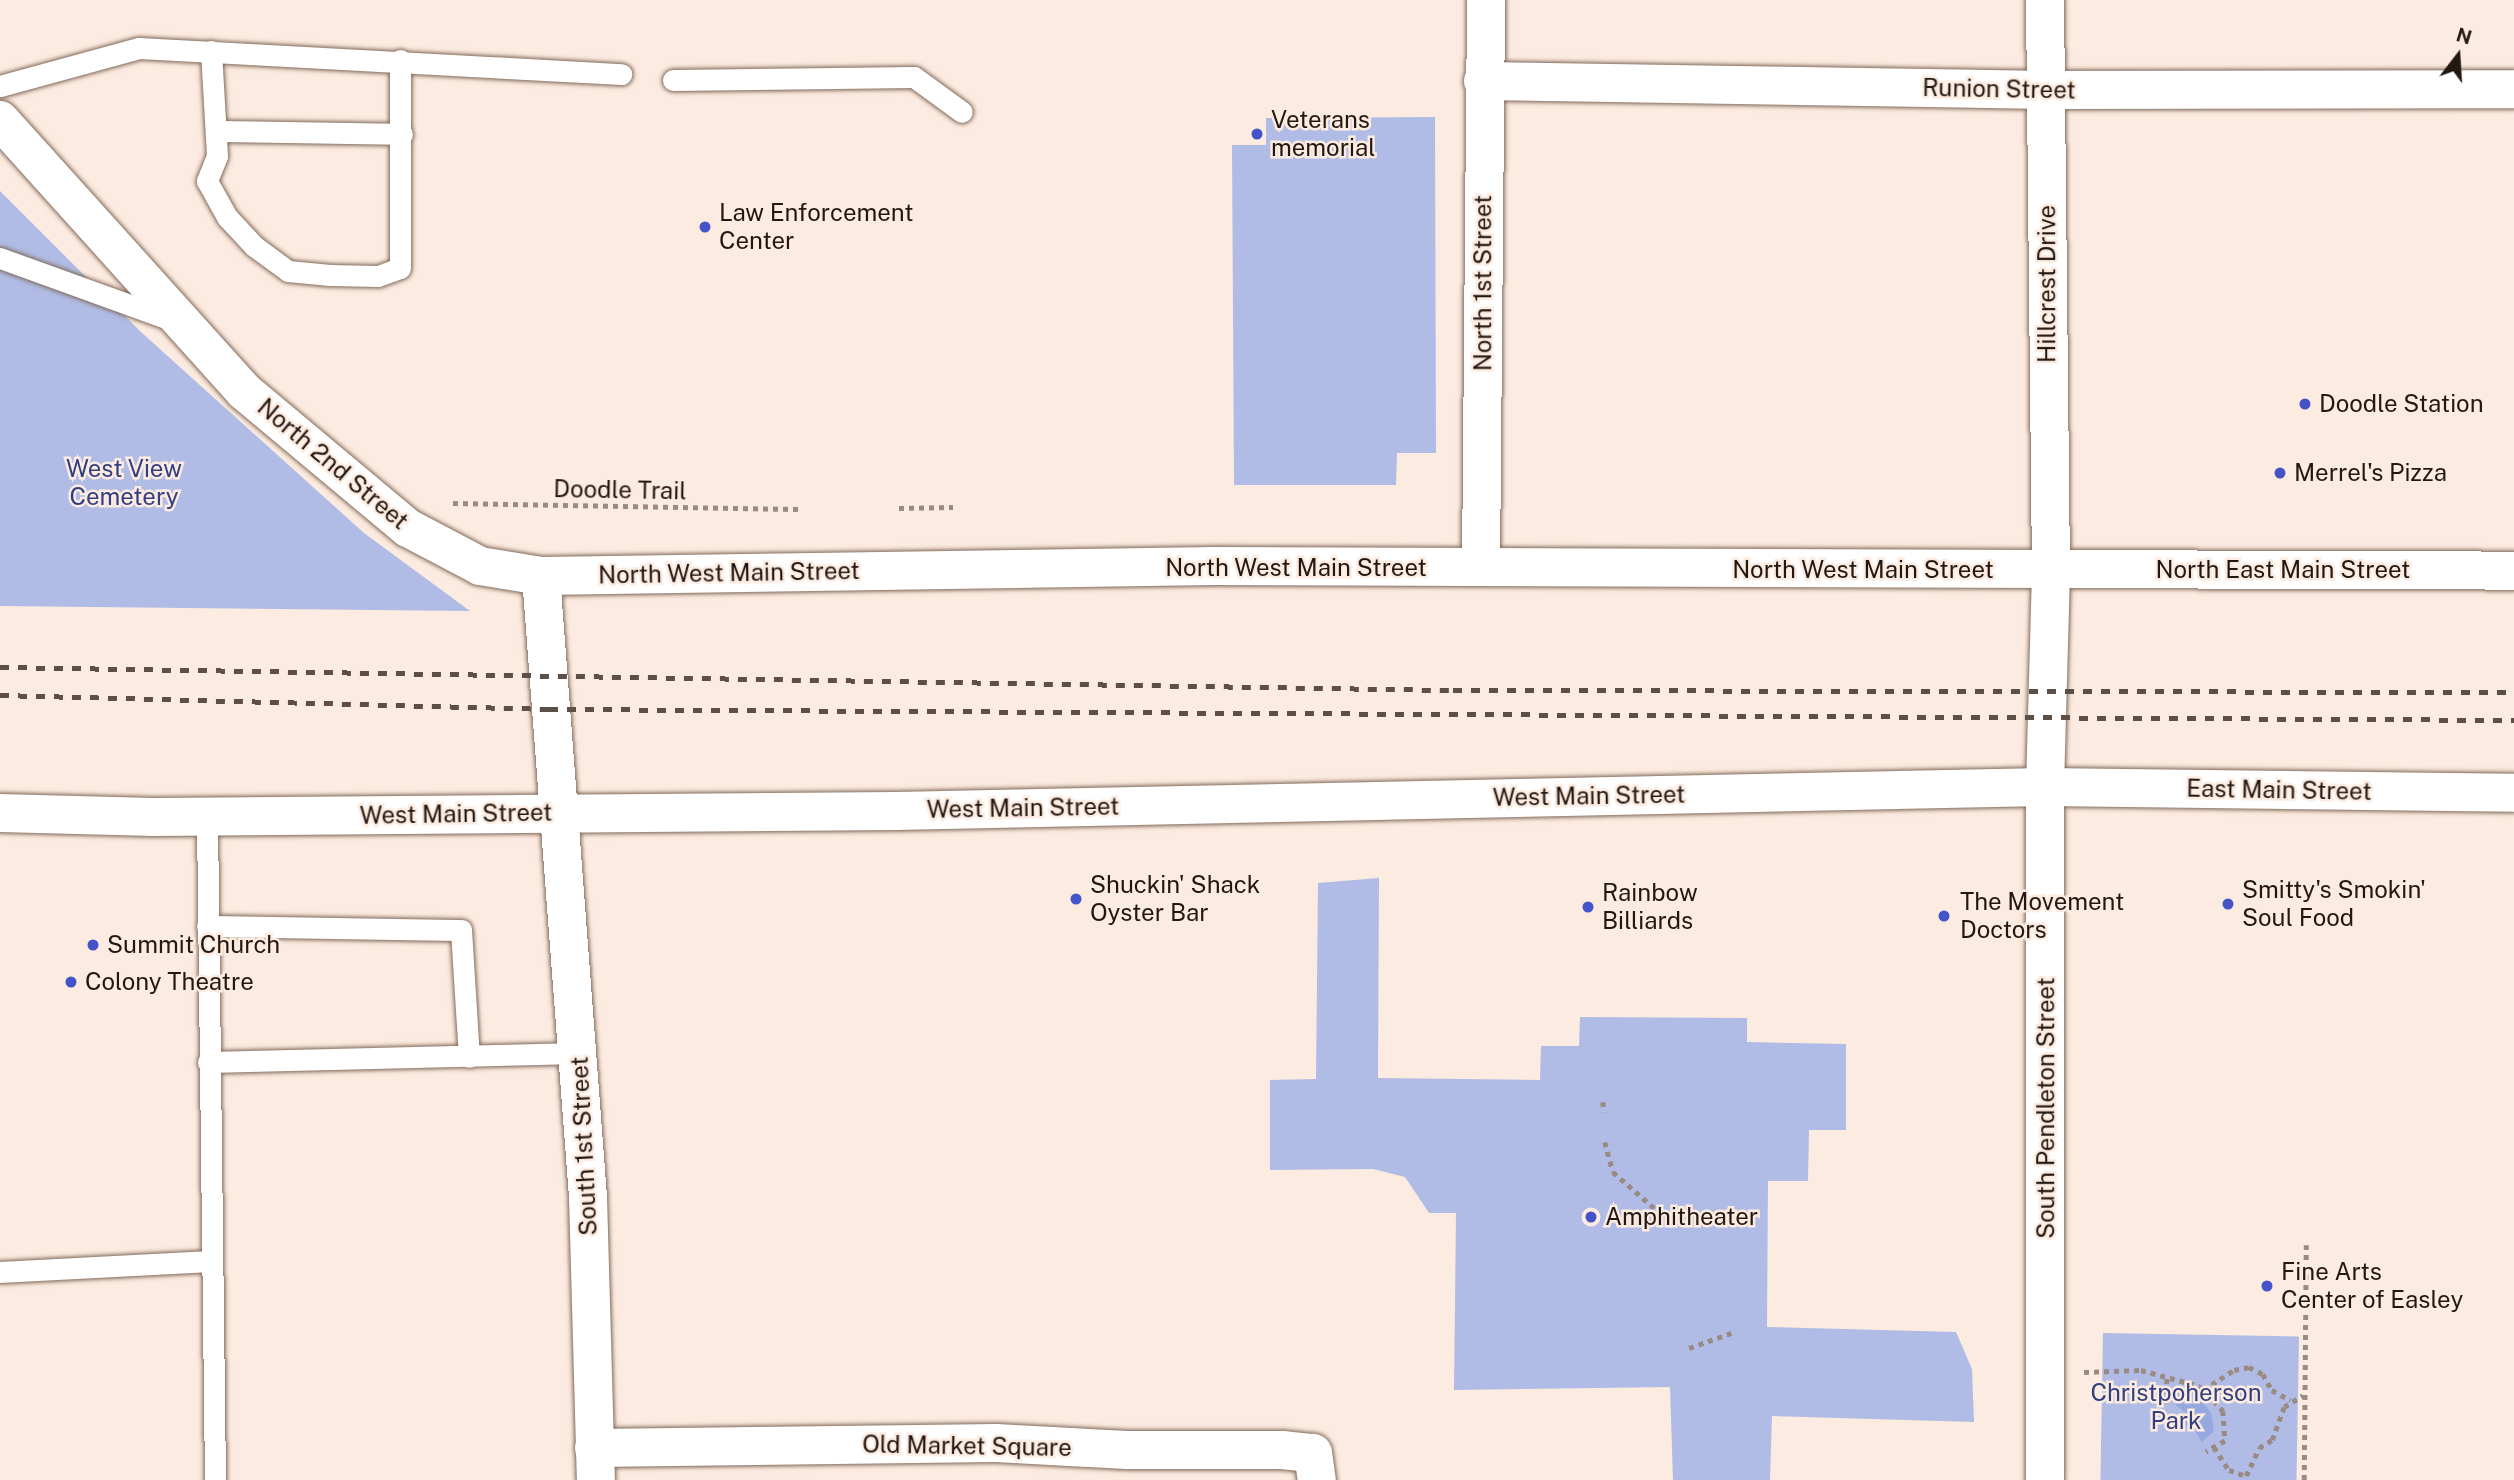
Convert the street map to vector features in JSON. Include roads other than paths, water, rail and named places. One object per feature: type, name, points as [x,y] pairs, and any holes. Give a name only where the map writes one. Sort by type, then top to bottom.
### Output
[{"type":"street","name":"North 1st Street","points":[[1481,567],[1483,81],[1486,0]]},
{"type":"street","name":"Hillcrest Drive","points":[[2045,0],[2051,569]]},
{"type":"street","name":"Runion Street","points":[[1483,81],[2048,90],[2514,89]]},
{"type":"street","name":"North 2nd Street","points":[[0,120],[190,327],[244,391],[408,528],[480,566],[541,576]]},
{"type":"street","name":"North West Main Street","points":[[541,576],[1481,567],[2051,569]]},
{"type":"street","name":"North East Main Street","points":[[2051,569],[2514,571]]},
{"type":"street","name":"South Pendleton Street","points":[[2045,1480],[2045,786],[2051,569]]},
{"type":"street","points":[[541,576],[559,813]]},
{"type":"street","name":"East Main Street","points":[[2045,786],[2514,793]]},
{"type":"street","name":"West Main Street","points":[[0,813],[206,817],[910,811],[2045,786]]},
{"type":"street","name":"South 1st Street","points":[[559,813],[588,1197],[595,1464]]},
{"type":"street","name":"Old Market Square","points":[[595,1464],[996,1443],[1127,1450],[1282,1450],[1313,1453],[1317,1480]]},
{"type":"lane","points":[[0,86],[139,48],[621,74]]},
{"type":"lane","points":[[211,51],[217,156],[207,181],[227,218],[254,246],[288,271],[378,276],[400,268],[400,60]]},
{"type":"lane","points":[[673,80],[914,77],[962,112]]},
{"type":"lane","points":[[216,131],[402,134]]},
{"type":"lane","points":[[0,258],[190,327]]},
{"type":"lane","points":[[206,817],[215,1480]]},
{"type":"lane","points":[[207,926],[461,930],[469,1056]]},
{"type":"lane","points":[[208,1062],[579,1053]]},
{"type":"lane","points":[[0,1272],[210,1261]]},
{"type":"railway","points":[[0,667],[1453,690],[2514,692]]},
{"type":"railway","points":[[0,695],[549,709],[2514,720]]},
{"type":"place","name":"Veterans memorial","points":[[1257,134]]},
{"type":"place","name":"Law Enforcement Center","points":[[705,227]]},
{"type":"place","name":"Doodle Station","points":[[2305,404]]},
{"type":"place","name":"Merrel's Pizza","points":[[2280,473]]},
{"type":"place","name":"Shuckin' Shack Oyster Bar","points":[[1076,899]]},
{"type":"place","name":"Smitty's Smokin' Soul Food","points":[[2228,904]]},
{"type":"place","name":"Rainbow Billiards","points":[[1588,907]]},
{"type":"place","name":"The Movement Doctors","points":[[1944,916]]},
{"type":"place","name":"Summit Church","points":[[93,945]]},
{"type":"place","name":"Colony Theatre","points":[[71,982]]},
{"type":"place","name":"Amphitheater","points":[[1591,1217]]},
{"type":"place","name":"Fine Arts Center of Easley","points":[[2267,1286]]},
{"type":"park label","name":"West View Cemetery","points":[[124,483]]},
{"type":"park label","name":"Christpoherson Park","points":[[2176,1407]]}]
